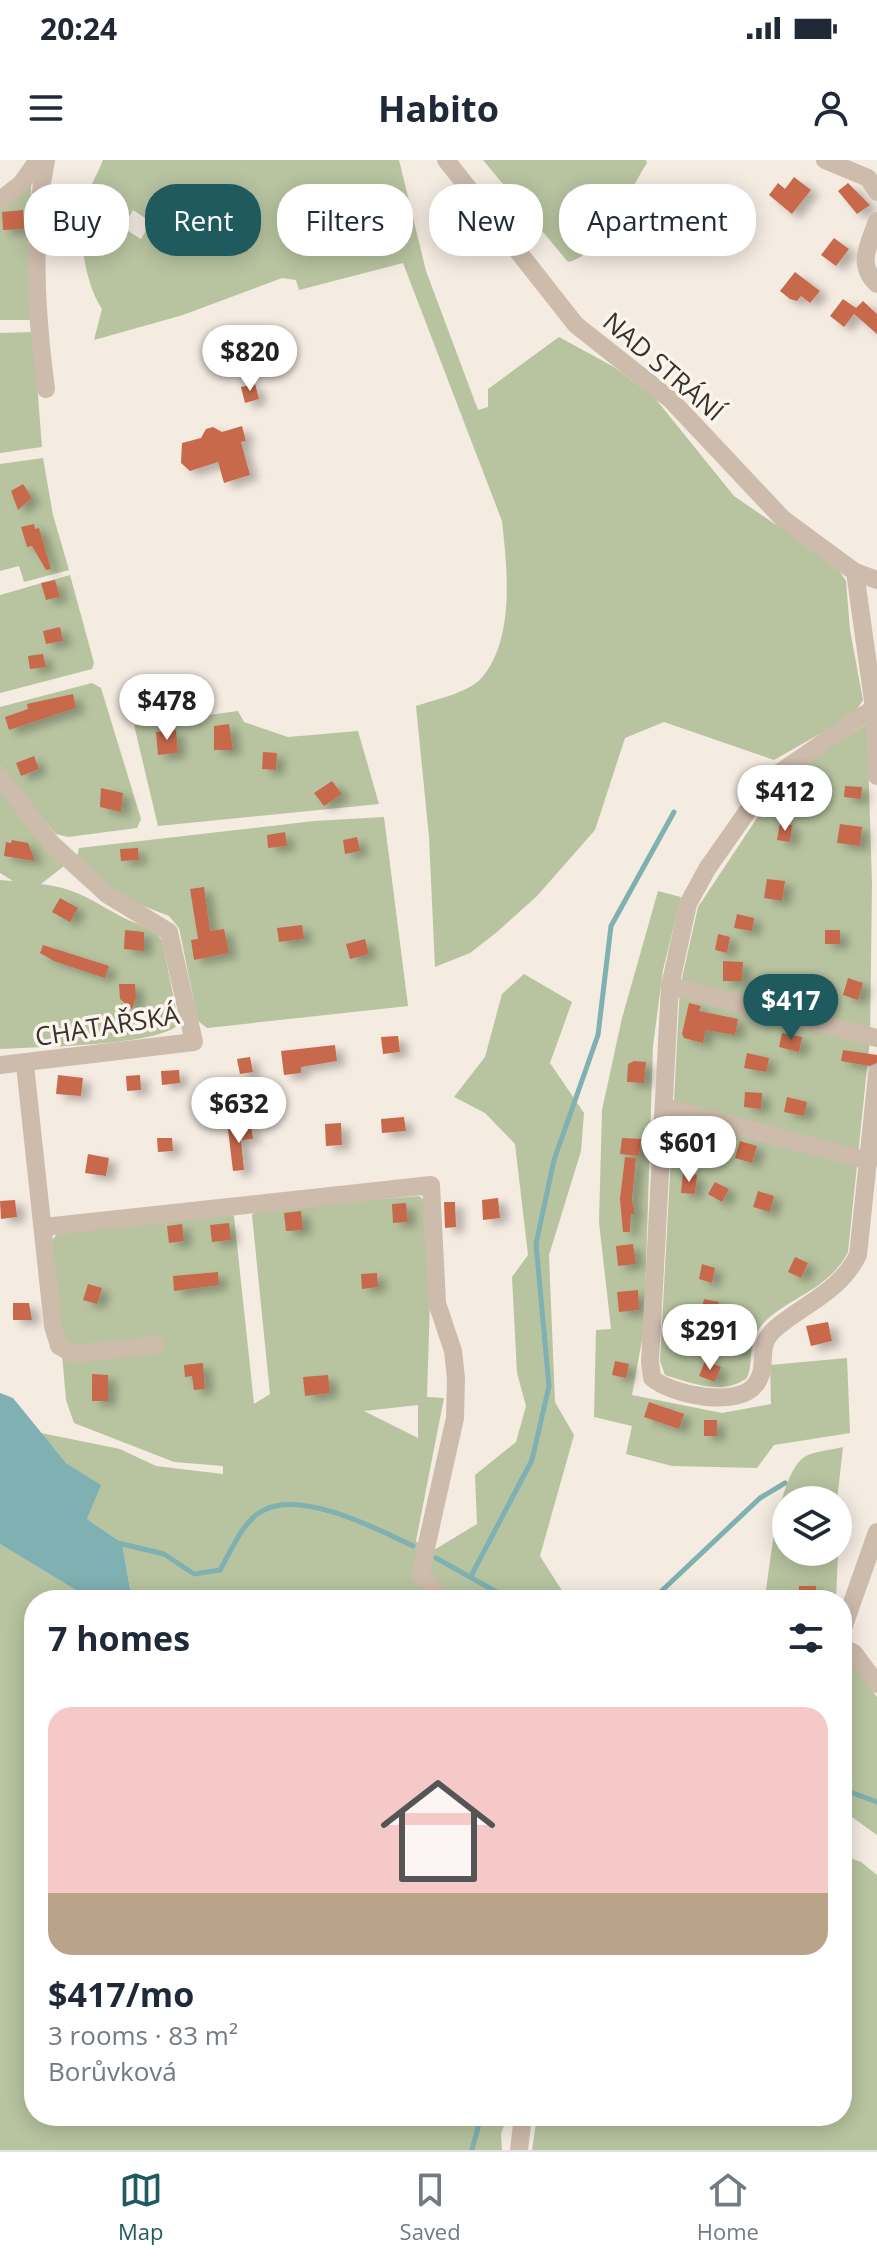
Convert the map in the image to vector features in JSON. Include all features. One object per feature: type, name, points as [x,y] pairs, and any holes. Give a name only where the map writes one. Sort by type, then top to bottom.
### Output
[{"type":"street","points":[[0,200],[21,184],[38,160]]},
{"type":"street","points":[[46,160],[38,203],[38,326],[46,389]]},
{"type":"street","name":"NAD STRÁNÍ","points":[[446,160],[576,325],[671,400],[783,519],[855,572],[877,580]]},
{"type":"street","points":[[825,160],[868,178],[877,192]]},
{"type":"street","points":[[877,221],[863,263],[866,273],[877,284]]},
{"type":"street","points":[[855,572],[874,708],[877,776]]},
{"type":"street","points":[[874,708],[770,779],[707,869],[688,904],[670,986],[650,1361],[652,1378],[660,1385],[689,1394],[718,1398],[744,1394],[756,1385],[762,1369],[763,1341],[774,1329],[840,1284],[858,1255],[877,1075]]},
{"type":"street","name":"CHATAŘSKÁ","points":[[0,777],[52,844],[108,895],[169,932],[194,1042],[25,1065],[0,1065]]},
{"type":"street","points":[[670,986],[877,1038]]},
{"type":"street","name":"CHATAŘSKÁ","points":[[25,1065],[53,1326],[59,1346],[73,1354],[155,1345]]},
{"type":"street","points":[[664,1107],[869,1161]]},
{"type":"street","points":[[44,1227],[431,1185],[437,1303],[453,1351],[456,1378],[455,1418],[420,1575],[435,1590]]},
{"type":"street","points":[[852,1603],[877,1532]]},
{"type":"street","points":[[852,1652],[877,1684]]},
{"type":"street","points":[[519,2150],[522,2126]]},
{"type":"green space","points":[[103,160],[399,160],[405,184],[277,184],[277,256],[413,256],[413,218],[426,271],[478,410],[488,407],[488,389],[559,337],[614,367],[654,397],[734,496],[837,567],[846,581],[850,630],[863,700],[853,715],[774,760],[664,722],[625,738],[595,830],[537,896],[497,932],[470,953],[435,967],[429,837],[416,706],[462,691],[484,675],[501,641],[507,579],[502,521],[403,263],[299,290],[296,280],[282,278],[183,315],[94,340],[102,309],[91,286],[84,256],[129,256],[129,232],[141,239],[145,232],[145,256],[261,256],[261,184],[145,184],[145,218],[133,210],[129,217],[129,184],[92,184]]},
{"type":"green space","points":[[483,160],[646,160],[647,163],[635,184],[559,184],[559,251],[543,232],[543,184],[503,184]]},
{"type":"green space","points":[[31,176],[31,184],[24,184],[24,256],[32,256],[32,320],[0,320],[0,205]]},
{"type":"green space","points":[[563,256],[581,256],[579,258],[568,262]]},
{"type":"green space","points":[[33,332],[42,447],[0,453],[0,333]]},
{"type":"green space","points":[[43,458],[53,515],[69,570],[24,582],[19,566],[0,571],[0,464]]},
{"type":"green space","points":[[70,575],[94,663],[92,669],[0,693],[0,595]]},
{"type":"green space","points":[[92,683],[101,688],[141,819],[137,828],[68,837],[56,834],[0,767],[0,707]]},
{"type":"green space","points":[[238,711],[244,722],[288,737],[358,731],[379,804],[158,826],[134,725]]},
{"type":"green space","points":[[867,724],[872,883],[870,1039],[848,1252],[827,1278],[764,1323],[753,1339],[747,1378],[717,1387],[685,1381],[665,1375],[660,1361],[680,987],[698,907],[779,785],[793,771]]},
{"type":"green space","points":[[0,786],[64,866],[41,884],[85,896],[149,929],[162,940],[179,1024],[148,1037],[123,1041],[0,1049],[0,880],[13,881],[0,873]]},
{"type":"green space","points":[[384,817],[408,1006],[207,1028],[198,1021],[179,928],[169,916],[125,899],[77,857],[79,848],[314,821]]},
{"type":"green space","points":[[658,891],[681,897],[663,970],[653,1046],[644,1329],[632,1395],[722,1413],[771,1404],[770,1365],[847,1358],[850,1433],[774,1445],[757,1468],[672,1466],[626,1454],[632,1426],[594,1417],[596,1330],[611,1329],[599,1222],[602,1110],[622,1018]]},
{"type":"green space","points":[[524,974],[572,1002],[550,1063],[584,1113],[581,1151],[549,1255],[555,1402],[574,1435],[540,1556],[562,1590],[130,1590],[122,1543],[87,1519],[100,1485],[66,1463],[41,1433],[120,1449],[156,1466],[223,1474],[223,1466],[174,1462],[74,1423],[66,1400],[52,1240],[59,1232],[225,1212],[234,1216],[254,1404],[270,1394],[252,1215],[256,1210],[419,1196],[425,1201],[430,1301],[427,1397],[444,1398],[416,1541],[429,1553],[477,1524],[475,1475],[516,1442],[526,1406],[517,1373],[512,1277],[528,1255],[515,1144],[485,1113],[454,1097],[485,1057],[502,994]],"holes":[[[418,1405],[418,1438],[364,1411]]]},
{"type":"green space","points":[[843,1447],[839,1486],[786,1486],[796,1465],[806,1456]]},
{"type":"green space","points":[[0,1544],[76,1590],[24,1590],[24,2126],[504,2126],[502,2150],[0,2150]]},
{"type":"green space","points":[[772,1545],[772,1566],[837,1566],[836,1590],[766,1590]]},
{"type":"green space","points":[[852,1664],[877,1697],[877,1835],[852,1817]]},
{"type":"green space","points":[[852,1859],[877,1875],[877,2150],[532,2150],[536,2126],[852,2126]]},
{"type":"water","points":[[0,1393],[13,1398],[66,1463],[101,1485],[87,1519],[122,1543],[130,1590],[76,1590],[0,1544]]},
{"type":"building","points":[[794,177],[811,190],[792,214],[769,195],[778,183],[785,189]]},
{"type":"building","points":[[848,183],[870,205],[857,214],[838,191]]},
{"type":"building","points":[[23,210],[24,229],[3,230],[2,212]]},
{"type":"building","points":[[834,238],[849,249],[836,266],[821,255]]},
{"type":"building","points":[[795,272],[820,291],[810,303],[801,296],[797,301],[790,299],[780,291]]},
{"type":"building","points":[[843,299],[856,308],[863,301],[877,314],[877,334],[854,314],[844,327],[830,316]]},
{"type":"building","points":[[255,384],[259,399],[245,403],[241,387]]},
{"type":"building","points":[[242,426],[246,441],[241,442],[250,475],[224,483],[218,462],[190,471],[181,463],[182,443],[201,438],[206,429],[213,427],[222,432]]},
{"type":"building","points":[[23,484],[32,498],[18,510],[11,491]]},
{"type":"building","points":[[34,524],[35,529],[39,528],[51,569],[46,570],[32,546],[27,547],[21,527]]},
{"type":"building","points":[[55,580],[60,597],[46,600],[41,583]]},
{"type":"building","points":[[60,627],[63,641],[46,644],[43,631]]},
{"type":"building","points":[[43,654],[46,667],[30,669],[28,656]]},
{"type":"building","points":[[73,694],[76,708],[9,730],[5,717],[28,709],[27,704]]},
{"type":"building","points":[[229,724],[233,750],[214,750],[214,726]]},
{"type":"building","points":[[176,730],[178,753],[158,755],[156,732]]},
{"type":"building","points":[[263,752],[277,753],[276,770],[262,769]]},
{"type":"building","points":[[34,756],[39,769],[21,776],[16,763]]},
{"type":"building","points":[[332,781],[342,794],[324,806],[314,793]]},
{"type":"building","points":[[845,786],[862,787],[861,799],[844,797]]},
{"type":"building","points":[[101,788],[123,793],[121,812],[100,807]]},
{"type":"building","points":[[780,823],[792,825],[790,842],[777,840]]},
{"type":"building","points":[[840,824],[862,827],[860,846],[837,843]]},
{"type":"building","points":[[285,832],[287,846],[268,848],[267,835]]},
{"type":"building","points":[[357,837],[360,851],[345,854],[343,840]]},
{"type":"building","points":[[12,840],[28,843],[35,861],[4,856],[6,842],[11,843]]},
{"type":"building","points":[[138,848],[139,860],[121,861],[120,849]]},
{"type":"building","points":[[767,879],[785,881],[782,901],[764,898]]},
{"type":"building","points":[[204,887],[210,931],[224,929],[229,953],[194,960],[191,940],[198,939],[190,889]]},
{"type":"building","points":[[60,898],[78,908],[70,922],[52,912]]},
{"type":"building","points":[[737,914],[754,918],[752,931],[734,928]]},
{"type":"building","points":[[302,925],[304,939],[279,942],[277,928]]},
{"type":"building","points":[[125,930],[144,932],[144,951],[124,949]]},
{"type":"building","points":[[825,930],[840,930],[840,944],[825,944]]},
{"type":"building","points":[[718,934],[730,937],[727,953],[715,950]]},
{"type":"building","points":[[365,939],[369,954],[350,959],[346,944]]},
{"type":"building","points":[[43,945],[109,966],[105,978],[54,961],[40,953]]},
{"type":"building","points":[[723,961],[743,962],[742,981],[723,981]]},
{"type":"building","points":[[848,978],[863,983],[858,1000],[843,995]]},
{"type":"building","points":[[119,984],[135,984],[136,998],[132,1009],[120,999]]},
{"type":"building","points":[[689,1003],[701,1006],[699,1011],[738,1019],[735,1035],[706,1030],[703,1043],[684,1038],[682,1034]]},
{"type":"building","points":[[782,1033],[802,1037],[799,1052],[779,1047]]},
{"type":"building","points":[[398,1036],[400,1052],[383,1054],[381,1037]]},
{"type":"building","points":[[335,1045],[337,1061],[301,1067],[301,1073],[284,1075],[281,1051]]},
{"type":"building","points":[[843,1050],[877,1055],[877,1063],[870,1066],[841,1061]]},
{"type":"building","points":[[747,1053],[769,1058],[766,1072],[744,1068]]},
{"type":"building","points":[[250,1057],[253,1072],[240,1074],[237,1059]]},
{"type":"building","points":[[646,1062],[644,1083],[627,1082],[628,1064]]},
{"type":"building","points":[[179,1070],[180,1083],[162,1085],[161,1071]]},
{"type":"building","points":[[58,1075],[83,1078],[81,1096],[56,1094]]},
{"type":"building","points":[[140,1075],[141,1090],[127,1091],[126,1076]]},
{"type":"building","points":[[745,1092],[762,1093],[761,1109],[744,1107]]},
{"type":"building","points":[[787,1097],[807,1102],[804,1116],[784,1112]]},
{"type":"building","points":[[404,1117],[406,1131],[382,1133],[381,1119]]},
{"type":"building","points":[[341,1123],[342,1145],[326,1146],[325,1124]]},
{"type":"building","points":[[251,1126],[253,1139],[241,1140],[244,1170],[233,1171],[228,1129]]},
{"type":"building","points":[[695,1128],[712,1133],[708,1150],[690,1145]]},
{"type":"building","points":[[157,1138],[172,1138],[173,1151],[158,1152]]},
{"type":"building","points":[[622,1138],[641,1139],[639,1156],[620,1154]]},
{"type":"building","points":[[740,1141],[757,1146],[752,1163],[735,1158]]},
{"type":"building","points":[[88,1154],[109,1158],[106,1176],[85,1173]]},
{"type":"building","points":[[625,1157],[636,1158],[632,1199],[635,1214],[631,1214],[630,1232],[623,1232],[620,1199]]},
{"type":"building","points":[[683,1173],[697,1175],[695,1194],[681,1193]]},
{"type":"building","points":[[715,1182],[729,1189],[722,1202],[708,1194]]},
{"type":"building","points":[[758,1191],[774,1196],[770,1212],[753,1207]]},
{"type":"building","points":[[498,1198],[500,1218],[483,1220],[482,1200]]},
{"type":"building","points":[[15,1200],[17,1217],[1,1219],[0,1201]]},
{"type":"building","points":[[444,1202],[455,1202],[456,1227],[445,1228]]},
{"type":"building","points":[[406,1203],[408,1222],[393,1223],[392,1204]]},
{"type":"building","points":[[301,1211],[303,1230],[286,1231],[284,1213]]},
{"type":"building","points":[[229,1223],[231,1240],[212,1242],[210,1225]]},
{"type":"building","points":[[182,1224],[184,1241],[169,1243],[167,1226]]},
{"type":"building","points":[[633,1244],[636,1264],[618,1266],[616,1246]]},
{"type":"building","points":[[795,1257],[808,1263],[801,1278],[788,1272]]},
{"type":"building","points":[[702,1264],[715,1268],[712,1283],[699,1279]]},
{"type":"building","points":[[218,1272],[219,1285],[174,1291],[173,1276]]},
{"type":"building","points":[[377,1273],[378,1287],[362,1289],[361,1274]]},
{"type":"building","points":[[88,1284],[102,1288],[97,1304],[83,1300]]},
{"type":"building","points":[[638,1290],[639,1310],[619,1312],[617,1292]]},
{"type":"building","points":[[704,1299],[719,1302],[715,1318],[700,1314]]},
{"type":"building","points":[[13,1303],[29,1303],[32,1320],[13,1320]]},
{"type":"building","points":[[828,1322],[832,1341],[811,1346],[806,1326]]},
{"type":"building","points":[[732,1331],[747,1335],[745,1352],[730,1350]]},
{"type":"building","points":[[615,1361],[629,1364],[626,1378],[612,1375]]},
{"type":"building","points":[[705,1361],[721,1367],[715,1382],[699,1376]]},
{"type":"building","points":[[203,1363],[205,1389],[194,1390],[192,1376],[185,1377],[184,1365]]},
{"type":"building","points":[[92,1374],[108,1375],[108,1401],[92,1401]]},
{"type":"building","points":[[328,1375],[330,1393],[305,1396],[303,1377]]},
{"type":"building","points":[[649,1402],[684,1414],[679,1429],[644,1417]]},
{"type":"building","points":[[704,1420],[717,1420],[717,1436],[704,1436]]},
{"type":"building","points":[[799,1586],[816,1586],[816,1590],[799,1590]]},
{"type":"waterway","points":[[471,1576],[532,1460],[549,1386],[536,1244],[554,1160],[598,1035],[611,926],[674,812]]},
{"type":"waterway","points":[[663,1590],[760,1498],[785,1483]]},
{"type":"waterway","points":[[118,1543],[164,1554],[194,1574],[220,1570],[238,1537],[257,1515],[280,1505],[298,1505],[340,1514],[413,1546]]},
{"type":"waterway","points":[[436,1558],[493,1590]]},
{"type":"waterway","points":[[852,1793],[877,1802]]},
{"type":"waterway","points":[[472,2150],[478,2126]]}]
